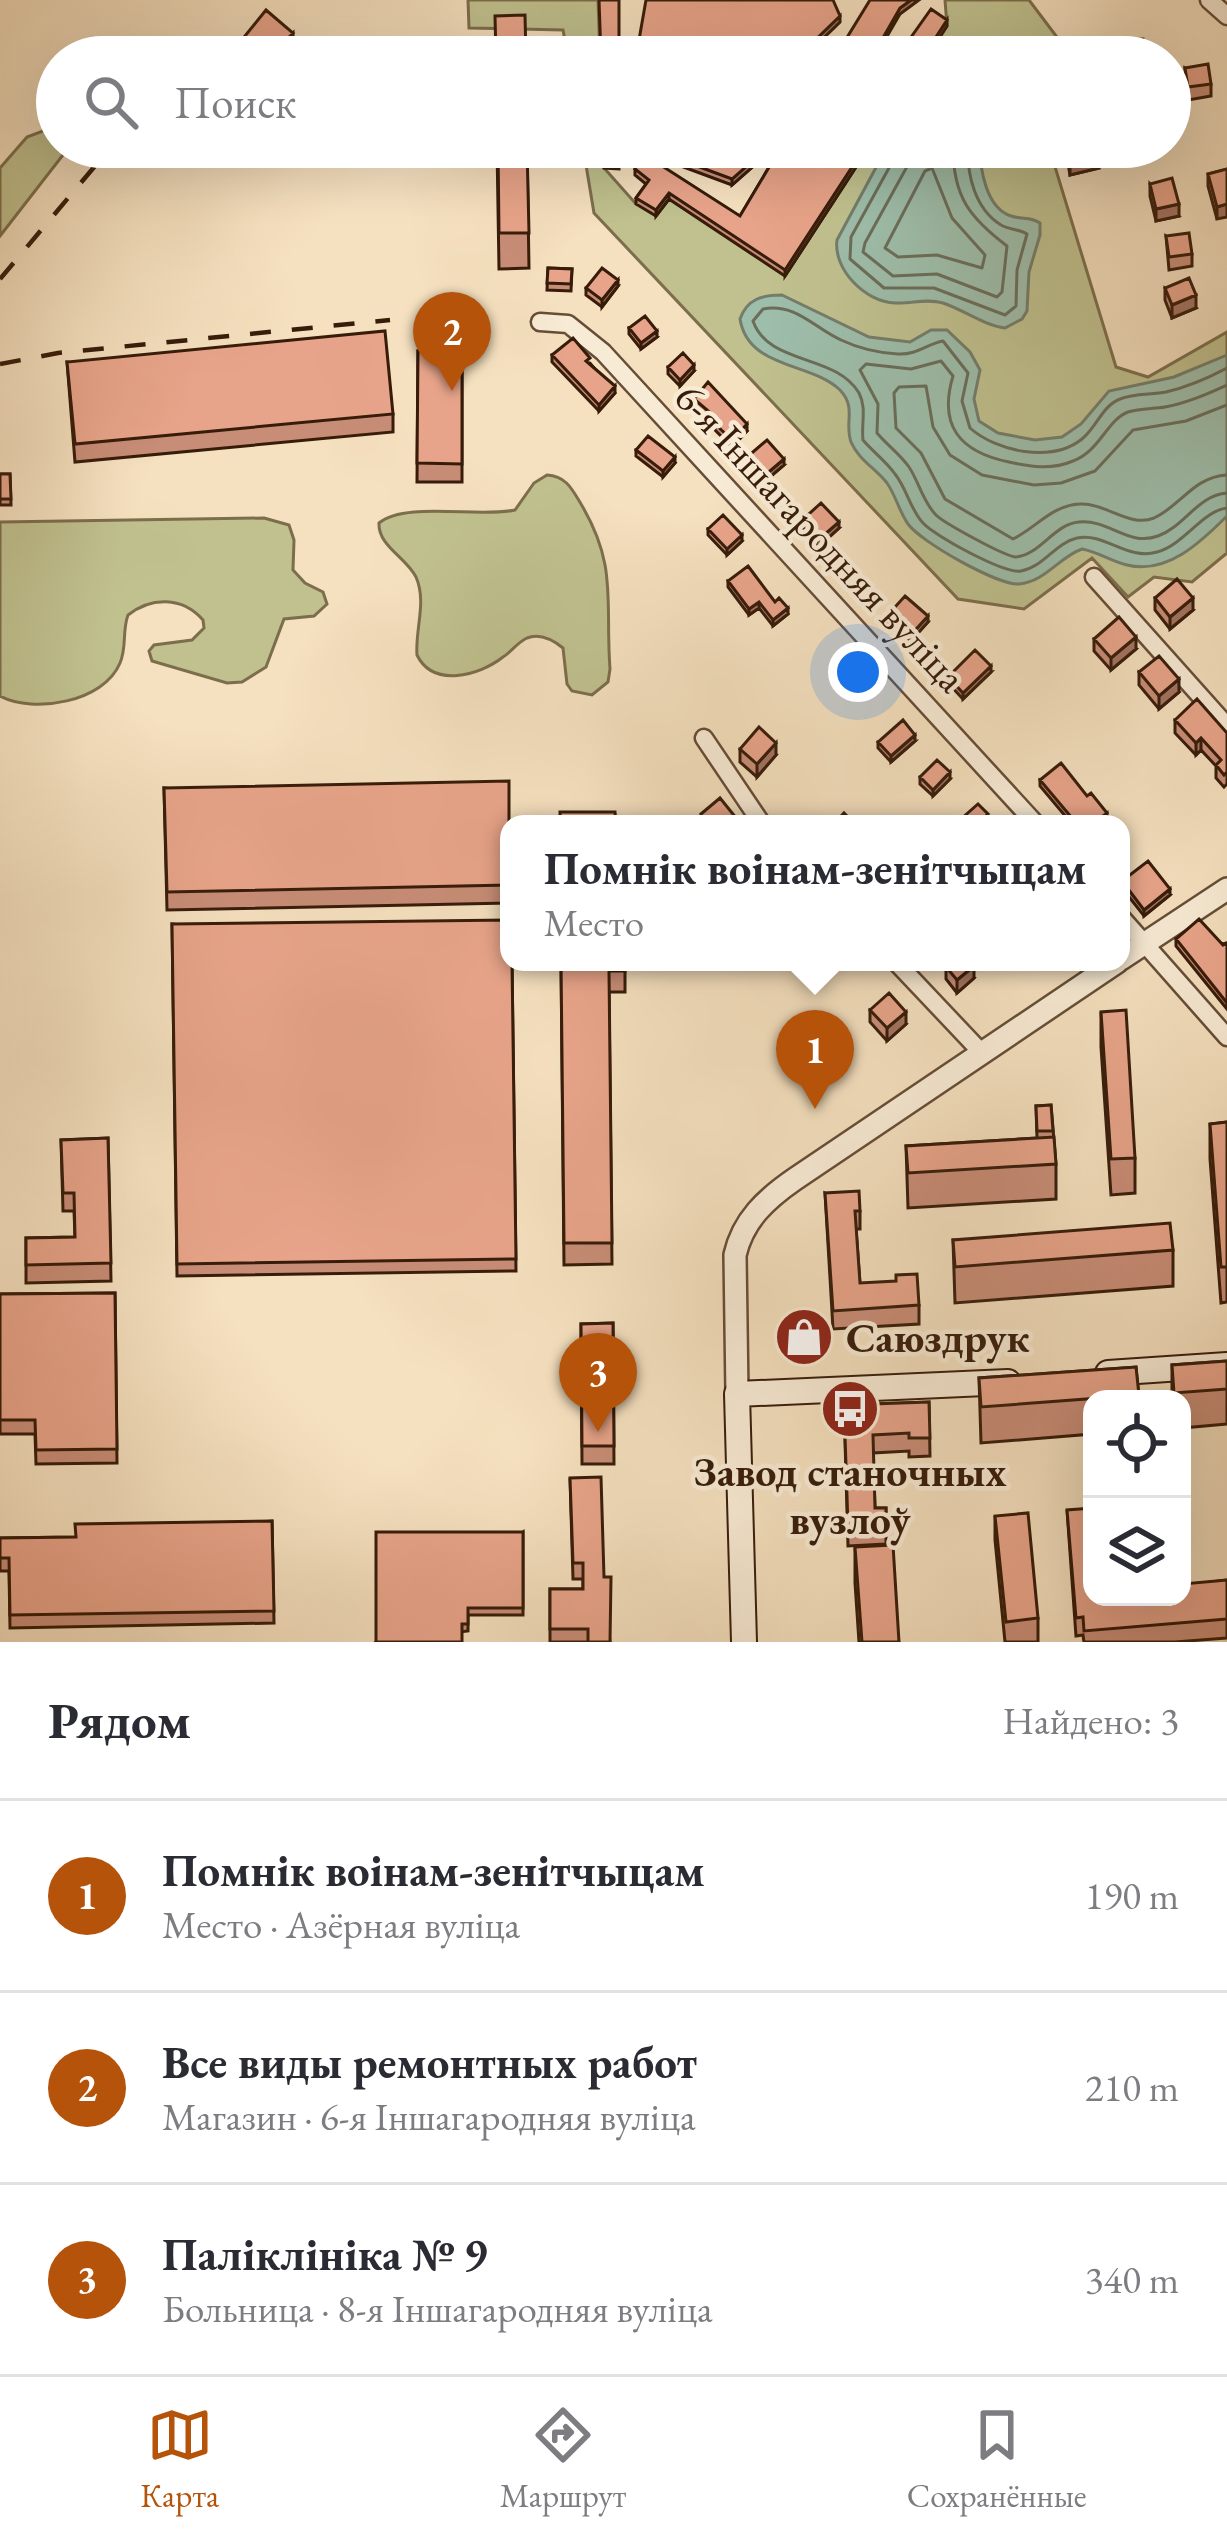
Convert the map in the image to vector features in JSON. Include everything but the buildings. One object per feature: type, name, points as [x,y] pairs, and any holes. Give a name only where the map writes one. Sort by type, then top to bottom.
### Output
[{"type":"main road","points":[[1075,1376],[1227,1364]]},
{"type":"main road","points":[[744,1642],[737,1394],[940,1388],[1030,1380]]},
{"type":"street","points":[[1209,0],[1227,16]]},
{"type":"street","name":"6-я Іншагародняя вуліца","points":[[540,322],[568,324],[603,352],[1028,815]]},
{"type":"street","points":[[1094,578],[1227,726]]},
{"type":"street","points":[[704,738],[756,815]]},
{"type":"street","points":[[1130,954],[1227,889]]},
{"type":"street","points":[[1130,928],[1227,1037]]},
{"type":"street","points":[[905,971],[982,1053]]},
{"type":"street","points":[[737,1394],[735,1255],[751,1219],[766,1201],[1104,971]]},
{"type":"shaded area","points":[[468,0],[598,0],[599,36],[564,36],[563,30],[469,28]]},
{"type":"shaded area","points":[[945,0],[1029,0],[1056,36],[941,36],[947,26]]},
{"type":"shaded area","points":[[36,134],[36,168],[53,168],[0,236],[0,168],[27,137]]},
{"type":"shaded area","points":[[586,168],[604,168],[636,204],[669,199],[785,276],[855,168],[1055,168],[1116,367],[1148,377],[1227,332],[1227,553],[1192,582],[1154,577],[1128,597],[1092,558],[1024,609],[958,599],[594,213]]},
{"type":"shaded area","points":[[547,475],[571,488],[600,546],[607,584],[608,682],[592,695],[572,691],[563,648],[537,636],[482,669],[457,676],[434,672],[417,655],[421,596],[416,577],[383,538],[379,523],[391,516],[424,511],[515,510],[534,483]]},
{"type":"shaded area","points":[[264,518],[289,525],[294,540],[293,570],[323,592],[327,604],[314,616],[284,619],[266,667],[242,682],[227,683],[152,661],[149,651],[154,645],[192,640],[204,628],[203,620],[186,607],[156,602],[128,615],[120,663],[99,687],[49,704],[0,696],[0,522]]},
{"type":"water","points":[[876,168],[982,168],[990,196],[1002,212],[1040,223],[1029,272],[1027,311],[1005,328],[937,302],[901,303],[873,297],[846,272],[837,240]]},
{"type":"water","points":[[782,295],[869,337],[910,342],[931,330],[947,330],[970,352],[980,370],[974,399],[979,421],[998,433],[1035,440],[1062,437],[1081,424],[1109,391],[1174,377],[1227,355],[1227,516],[1194,546],[1156,565],[1127,565],[1082,549],[1019,584],[978,570],[908,524],[887,483],[851,442],[848,403],[840,390],[768,356],[745,335],[740,319],[747,307],[762,297]]},
{"type":"railway","points":[[0,279],[93,168]]},
{"type":"railway","points":[[0,364],[58,353],[390,320]]},
{"type":"place","name":"Все виды ремонтных работ","points":[[452,391]]},
{"type":"place","name":"Помнік воінам-зенітчыцам","points":[[815,1109]]},
{"type":"place","name":"Саюздрук","points":[[804,1337]]},
{"type":"place","name":"Завод станочных вузлоў","points":[[850,1409]]},
{"type":"place","name":"Паліклініка № 9","points":[[598,1432]]}]
